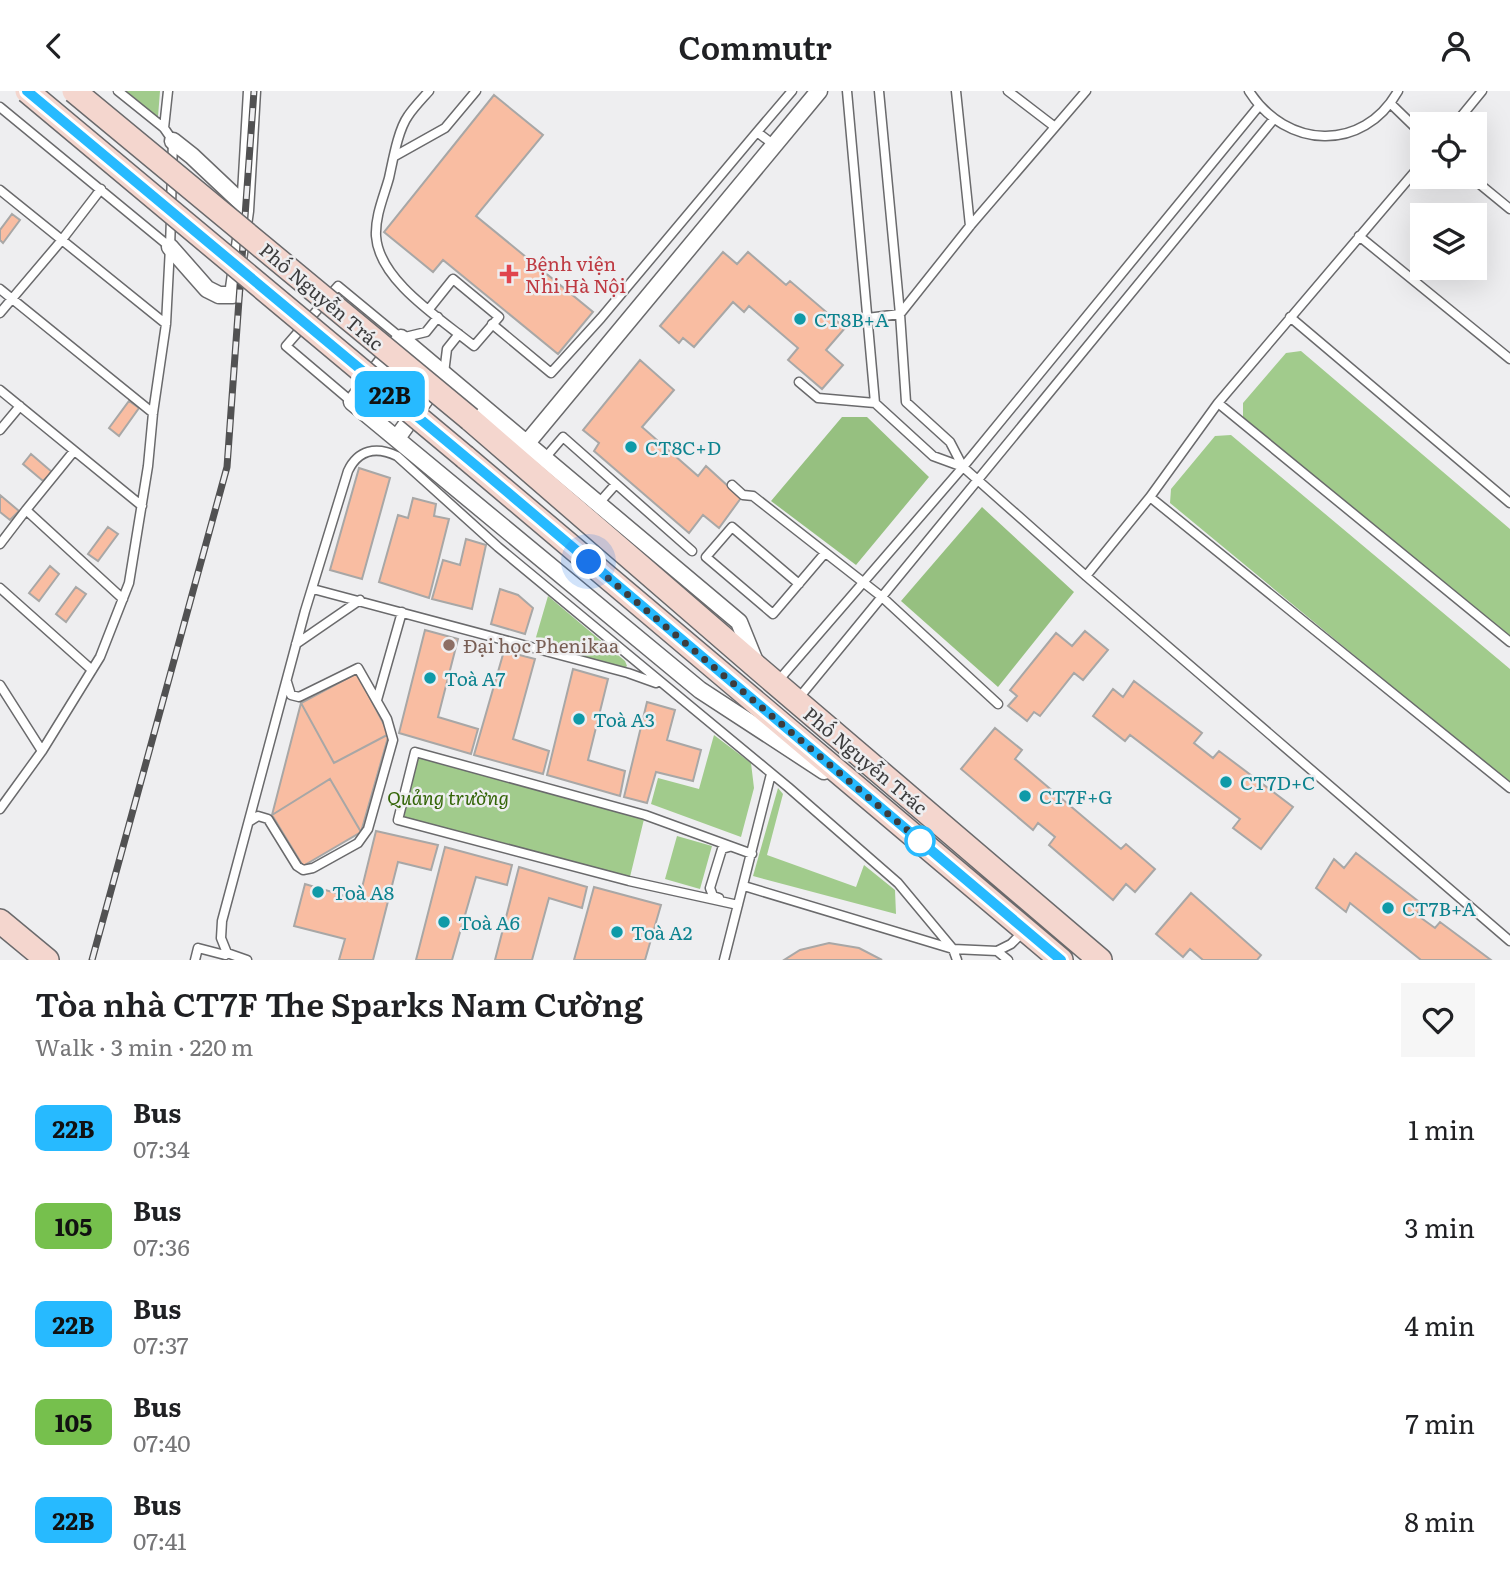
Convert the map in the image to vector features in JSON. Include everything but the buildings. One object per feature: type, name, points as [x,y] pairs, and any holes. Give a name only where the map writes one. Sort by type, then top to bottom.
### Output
[{"type":"main road","name":"Phố Nguyễn Trác","points":[[27,91],[1061,960]]},
{"type":"main road","name":"Phố Nguyễn Trác","points":[[74,91],[470,419],[767,677],[1100,960]]},
{"type":"main road","points":[[1025,930],[1042,909]]},
{"type":"main road","points":[[0,921],[47,960]]},
{"type":"street","points":[[170,247],[207,289],[219,295],[233,295],[245,206],[252,91]]},
{"type":"street","points":[[527,443],[819,91]]},
{"type":"street","points":[[168,135],[245,206]]},
{"type":"street","points":[[352,402],[401,338]]},
{"type":"street","name":"Phố Nguyễn Trác","points":[[401,338],[739,622],[767,677]]},
{"type":"street","points":[[397,438],[444,373]]},
{"type":"street","name":"Phố Nguyễn Trác","points":[[352,402],[700,690],[885,811]]},
{"type":"lane","points":[[118,91],[168,135]]},
{"type":"lane","points":[[1,805],[42,751],[100,657],[129,583],[166,324],[170,247],[168,91]]},
{"type":"lane","points":[[429,91],[407,118],[377,222],[376,237],[385,267],[396,281],[438,317],[474,346],[499,317],[453,279],[429,309]]},
{"type":"lane","points":[[395,156],[445,128],[476,91]]},
{"type":"lane","points":[[492,324],[551,373],[601,318],[792,91]]},
{"type":"lane","points":[[847,91],[875,404]]},
{"type":"lane","points":[[879,91],[906,402],[950,442],[963,467]]},
{"type":"lane","points":[[956,91],[970,226]]},
{"type":"lane","points":[[1008,91],[1055,127]]},
{"type":"lane","points":[[867,318],[900,314],[970,226],[1086,91]]},
{"type":"lane","points":[[1250,91],[1259,106],[1273,120],[1297,132],[1322,136],[1348,133],[1372,122],[1391,104],[1398,91]]},
{"type":"lane","points":[[1465,112],[1482,91]]},
{"type":"lane","points":[[1391,104],[1410,122]]},
{"type":"lane","points":[[767,677],[864,582],[963,467],[1259,106]]},
{"type":"lane","points":[[0,107],[170,247]]},
{"type":"lane","points":[[797,701],[1273,120]]},
{"type":"lane","points":[[757,132],[774,145]]},
{"type":"lane","points":[[1086,576],[1150,497],[1218,403],[1410,177]]},
{"type":"lane","points":[[0,313],[101,189]]},
{"type":"lane","points":[[1486,189],[1510,209]]},
{"type":"lane","points":[[0,190],[166,324]]},
{"type":"lane","points":[[1359,236],[1510,359]]},
{"type":"lane","points":[[352,402],[286,346],[338,286],[401,338],[426,332],[438,317]]},
{"type":"lane","points":[[0,289],[153,413]]},
{"type":"lane","points":[[1290,317],[1510,503]]},
{"type":"lane","points":[[444,373],[447,349],[459,334]]},
{"type":"lane","points":[[799,382],[818,398],[875,404],[933,456],[963,467],[1510,941]]},
{"type":"lane","points":[[0,390],[142,506]]},
{"type":"lane","points":[[1218,403],[1510,642]]},
{"type":"lane","points":[[0,430],[20,406]]},
{"type":"lane","points":[[545,458],[563,437],[692,551]]},
{"type":"lane","points":[[0,544],[74,451]]},
{"type":"lane","points":[[247,960],[226,951],[221,938],[222,921],[296,644],[351,464],[368,451],[397,456],[490,540],[788,787],[898,883],[953,949],[957,960]]},
{"type":"lane","points":[[599,503],[615,485]]},
{"type":"lane","points":[[732,485],[743,495],[753,496],[864,582],[998,704]]},
{"type":"lane","points":[[1150,497],[1510,788]]},
{"type":"lane","points":[[26,510],[123,599]]},
{"type":"lane","points":[[799,584],[732,527],[706,557],[773,614],[799,584],[825,553]]},
{"type":"lane","points":[[0,588],[92,670]]},
{"type":"lane","points":[[313,589],[628,673],[662,685]]},
{"type":"lane","points":[[296,644],[360,600]]},
{"type":"lane","points":[[377,700],[402,612]]},
{"type":"lane","points":[[250,821],[258,816],[268,820],[297,866],[303,870],[313,868],[361,841],[367,832],[393,740],[391,727],[358,668],[299,698],[292,695],[287,679]]},
{"type":"lane","points":[[0,685],[42,751]]},
{"type":"lane","points":[[738,905],[629,881],[398,820],[415,752],[645,815],[752,854]]},
{"type":"lane","points":[[724,960],[771,774]]},
{"type":"lane","points":[[738,905],[713,896],[710,891],[714,876],[724,847],[752,854]]},
{"type":"lane","points":[[744,886],[953,949],[997,951],[1011,944],[1025,930]]},
{"type":"lane","points":[[195,960],[198,948],[225,955],[226,951]]},
{"type":"lane","points":[[949,960],[953,949]]},
{"type":"lane","points":[[997,951],[1007,960]]},
{"type":"green space","points":[[126,91],[160,91],[158,117]]},
{"type":"green space","points":[[1301,351],[1510,529],[1510,641],[1243,418],[1243,403],[1286,353]]},
{"type":"green space","points":[[842,417],[867,417],[929,477],[856,565],[771,501]]},
{"type":"green space","points":[[1231,435],[1510,669],[1510,784],[1170,503],[1171,489],[1215,436]]},
{"type":"green space","points":[[982,507],[1074,592],[998,687],[901,601]]},
{"type":"green space","points":[[548,596],[625,661],[627,666],[625,668],[534,644]]},
{"type":"green space","points":[[714,735],[751,763],[754,788],[741,837],[651,804],[658,778],[699,789]]},
{"type":"green space","name":"Quảng trường","points":[[415,752],[645,815],[629,881],[398,820]]},
{"type":"green space","points":[[778,788],[783,794],[767,855],[856,887],[864,865],[895,890],[896,914],[753,876]]},
{"type":"green space","points":[[677,836],[712,846],[700,889],[665,879]]},
{"type":"railway","points":[[92,960],[227,467],[254,91]]},
{"type":"bus line","name":"22B","points":[[27,91],[486,474],[1061,960]]},
{"type":"place","name":"Bệnh viện Nhi Hà Nội","points":[[509,274]]},
{"type":"place","name":"CT8B+A","points":[[800,319]]},
{"type":"place","name":"CT8C+D","points":[[631,447]]},
{"type":"place","name":"Đại học Phenikaa","points":[[449,645]]},
{"type":"place","name":"Toà A7","points":[[430,678]]},
{"type":"place","name":"Toà A3","points":[[579,719]]},
{"type":"place","name":"CT7D+C","points":[[1226,782]]},
{"type":"place","name":"CT7F+G","points":[[1025,796]]},
{"type":"place","name":"Toà A8","points":[[318,892]]},
{"type":"place","name":"CT7B+A","points":[[1388,908]]},
{"type":"place","name":"Toà A6","points":[[444,922]]},
{"type":"place","name":"Toà A2","points":[[617,932]]},
{"type":"route","points":[[589,562],[925,845],[920,841]]}]
